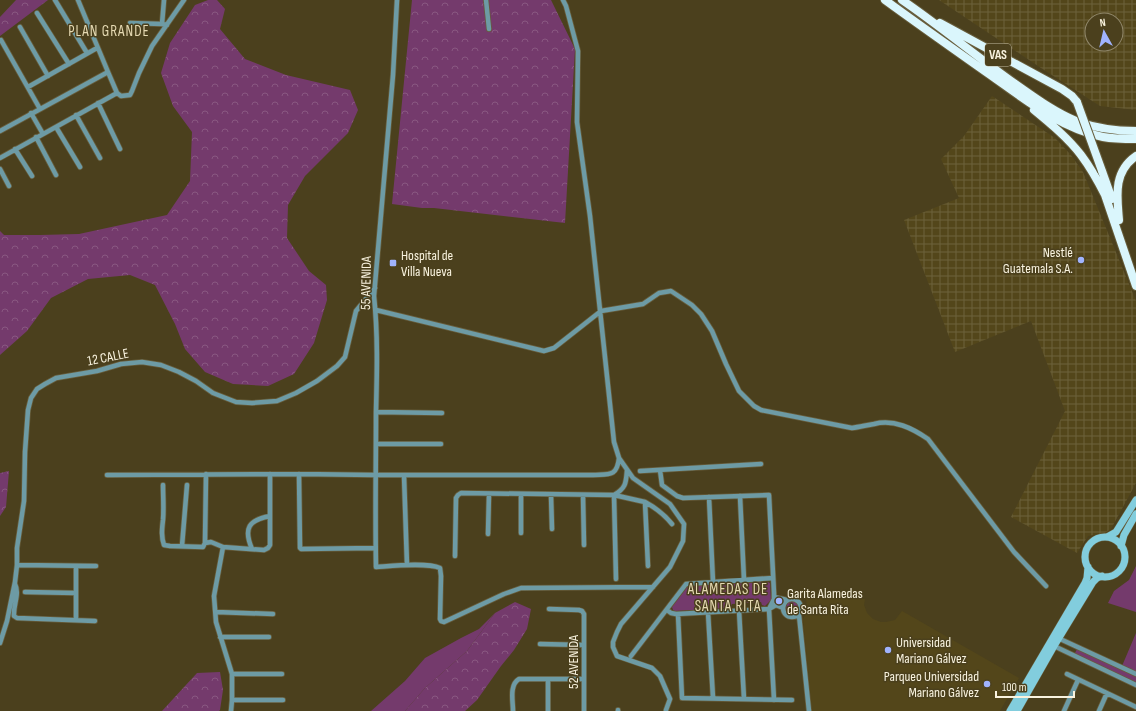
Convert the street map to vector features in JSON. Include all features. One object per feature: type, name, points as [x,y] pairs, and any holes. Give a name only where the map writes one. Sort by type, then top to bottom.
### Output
[{"type":"highway","points":[[884,0],[1027,100],[1059,120],[1075,128],[1102,136],[1122,139],[1136,139]]},
{"type":"highway","points":[[902,0],[985,62],[1058,112],[1075,121],[1096,127],[1136,131]]},
{"type":"highway","name":"VAS","points":[[916,10],[1062,89],[1072,96],[1077,102],[1102,170],[1136,271]]},
{"type":"highway","points":[[1027,100],[1034,110],[1074,146],[1094,175],[1105,195],[1136,286]]},
{"type":"highway","points":[[1119,220],[1117,194],[1119,177],[1124,167],[1136,156]]},
{"type":"main road","points":[[1010,711],[1087,578],[1088,567],[1085,557],[1087,548],[1091,542],[1107,537],[1116,532],[1136,500]]},
{"type":"main road","points":[[1121,546],[1124,535],[1136,514]]},
{"type":"main road","points":[[1017,711],[1058,638],[1093,582],[1102,576],[1111,575],[1118,571],[1121,567],[1124,559],[1123,550],[1115,540],[1107,537]]},
{"type":"main road","points":[[1088,567],[1094,573],[1102,576]]},
{"type":"street","points":[[55,0],[88,53]]},
{"type":"street","points":[[78,0],[117,93],[121,96],[126,96],[132,92],[152,46],[165,25],[184,0]]},
{"type":"street","points":[[164,0],[165,25]]},
{"type":"street","name":"55 AVENIDA","points":[[397,0],[374,296],[376,310],[377,349],[375,548],[376,567],[407,565]]},
{"type":"street","points":[[486,0],[489,29]]},
{"type":"street","points":[[563,0],[578,51],[577,122],[601,311],[614,442],[619,458],[633,478],[670,504],[684,524],[683,540],[670,567],[621,624],[613,647],[617,656],[652,668],[660,676],[670,698],[666,710]]},
{"type":"street","points":[[37,13],[69,64]]},
{"type":"street","points":[[130,23],[165,25]]},
{"type":"street","points":[[20,27],[48,76]]},
{"type":"street","points":[[1,40],[40,109]]},
{"type":"street","points":[[28,88],[97,48]]},
{"type":"street","points":[[0,131],[108,72]]},
{"type":"street","points":[[0,158],[117,93]]},
{"type":"street","points":[[98,103],[120,148]]},
{"type":"street","points":[[32,113],[43,134]]},
{"type":"street","points":[[76,115],[100,158]]},
{"type":"street","points":[[56,126],[80,167]]},
{"type":"street","points":[[36,137],[56,175]]},
{"type":"street","points":[[15,149],[32,176]]},
{"type":"street","points":[[0,169],[9,186]]},
{"type":"street","name":"12 CALLE","points":[[0,643],[7,621],[15,582],[17,548],[24,501],[28,410],[31,398],[37,389],[56,378],[121,364],[142,362],[179,372],[196,381],[213,393],[236,402],[252,403],[277,401],[296,393],[317,381],[337,366],[345,357],[356,311],[375,288]]},
{"type":"street","points":[[376,310],[544,351],[554,348],[601,311],[643,304],[659,293],[671,291],[692,305],[701,314],[712,331],[739,391],[761,410],[852,428],[875,423],[893,423],[906,426],[919,432],[928,439],[1014,552],[1046,586]]},
{"type":"street","points":[[376,412],[442,413]]},
{"type":"street","points":[[376,444],[441,444]]},
{"type":"street","points":[[107,475],[299,474],[593,476],[609,474],[616,471],[619,458]]},
{"type":"street","points":[[640,470],[761,464]]},
{"type":"street","points":[[614,496],[622,491],[625,486],[627,470]]},
{"type":"street","points":[[660,470],[662,485],[677,496],[683,498],[769,495],[774,596],[773,602],[769,608],[774,700]]},
{"type":"street","points":[[205,543],[206,474]]},
{"type":"street","points":[[163,485],[163,520],[161,527],[164,545],[203,547],[205,543],[211,542],[222,547],[264,550],[270,545],[270,474]]},
{"type":"street","points":[[299,474],[301,550],[375,548]]},
{"type":"street","points":[[404,475],[407,565],[435,566],[440,568],[442,576],[441,621],[444,622],[520,588],[653,588]]},
{"type":"street","points":[[182,546],[187,485]]},
{"type":"street","points":[[455,556],[456,498],[458,494],[461,493],[614,496],[645,502],[665,515],[672,524]]},
{"type":"street","points":[[488,534],[489,494]]},
{"type":"street","points":[[521,494],[521,533]]},
{"type":"street","points":[[551,495],[552,529]]},
{"type":"street","points":[[583,495],[584,545]]},
{"type":"street","points":[[614,496],[616,579]]},
{"type":"street","points":[[740,496],[744,580]]},
{"type":"street","points":[[709,497],[713,582]]},
{"type":"street","points":[[645,502],[648,566]]},
{"type":"street","points":[[252,549],[247,535],[250,524],[260,518],[270,516]]},
{"type":"street","points":[[222,547],[214,596],[216,622],[232,674],[231,711]]},
{"type":"street","points":[[17,565],[96,566]]},
{"type":"street","points":[[76,566],[76,620]]},
{"type":"street","points":[[631,656],[686,584],[773,578]]},
{"type":"street","points":[[15,582],[17,590],[14,616],[17,618],[95,621]]},
{"type":"street","points":[[25,592],[76,593]]},
{"type":"street","points":[[774,596],[787,600],[793,599],[799,601],[802,609],[799,615],[794,618],[788,617],[784,613],[783,608],[787,600]]},
{"type":"street","points":[[667,610],[671,613],[678,614],[769,608],[777,605],[783,608]]},
{"type":"street","name":"52 AVENIDA","points":[[549,609],[579,610],[583,612],[584,711]]},
{"type":"street","points":[[739,610],[744,699]]},
{"type":"street","points":[[216,612],[273,614]]},
{"type":"street","points":[[708,612],[713,698]]},
{"type":"street","points":[[678,614],[682,697],[792,700]]},
{"type":"street","points":[[799,615],[809,711]]},
{"type":"street","points":[[794,618],[801,628]]},
{"type":"street","points":[[220,637],[269,637]]},
{"type":"street","points":[[1058,638],[1136,674]]},
{"type":"street","points":[[540,644],[584,645]]},
{"type":"street","points":[[1054,646],[1136,685]]},
{"type":"street","points":[[232,674],[282,674]]},
{"type":"street","points":[[1067,674],[1135,708]]},
{"type":"street","points":[[513,711],[513,686],[516,681],[522,679],[584,679]]},
{"type":"street","points":[[548,679],[548,711]]},
{"type":"street","points":[[1064,711],[1078,680]]},
{"type":"street","points":[[1099,711],[1107,693]]},
{"type":"street","points":[[232,700],[283,700]]},
{"type":"shaded area","points":[[939,0],[1136,0],[1136,110],[1100,106]]},
{"type":"shaded area","points":[[992,96],[1055,138],[1071,155],[1083,172],[1136,301],[1136,483],[1111,529],[1105,533],[1088,536],[1077,553],[1011,517],[1065,411],[1031,321],[955,352],[904,220],[959,198],[941,159],[964,136]]},
{"type":"shaded area","name":"Universidad Mariano Gálvez","points":[[806,596],[865,599],[864,605],[867,613],[873,619],[881,622],[895,620],[902,611],[1019,678],[1000,711],[812,711],[803,619],[807,612]]},
{"type":"green space","points":[[16,0],[48,0],[0,36],[0,17]]},
{"type":"green space","points":[[208,0],[217,0],[225,9],[220,29],[245,59],[286,75],[350,90],[358,110],[348,133],[305,176],[288,205],[287,238],[309,271],[326,285],[327,300],[314,343],[294,374],[268,386],[233,384],[205,372],[185,349],[175,324],[155,285],[130,275],[88,279],[51,298],[27,331],[0,355],[0,231],[4,235],[79,234],[167,215],[190,181],[192,132],[173,106],[161,73],[170,43],[195,5]]},
{"type":"green space","points":[[412,0],[551,0],[575,49],[565,223],[392,204]]},
{"type":"green space","points":[[9,471],[6,507],[0,516],[0,473]]},
{"type":"green space","points":[[1136,566],[1136,612],[1108,603],[1114,591],[1129,580]]},
{"type":"green space","points":[[770,583],[771,600],[765,606],[762,605],[761,602],[732,604],[729,608],[675,611],[672,607],[688,586]]},
{"type":"green space","points":[[793,601],[798,603],[800,608],[798,613],[793,615],[788,613],[786,608],[788,603]]},
{"type":"green space","points":[[515,602],[531,609],[527,629],[514,650],[477,700],[465,711],[405,711],[425,688],[467,651],[495,613]]},
{"type":"green space","points":[[495,613],[467,651],[425,688],[405,711],[371,711],[405,681],[425,658],[479,629]]},
{"type":"green space","points":[[1136,633],[1136,672],[1122,666]]},
{"type":"green space","points":[[1078,647],[1136,674],[1136,685],[1074,655]]},
{"type":"green space","points":[[220,672],[223,690],[219,711],[162,711],[197,673]]},
{"type":"place","name":"Nestlé Guatemala S.A.","points":[[1081,260]]},
{"type":"place","name":"Hospital de Villa Nueva","points":[[393,263]]},
{"type":"place","name":"Garita Alamedas de Santa Rita","points":[[779,601]]},
{"type":"place","name":"Universidad Mariano Gálvez","points":[[888,650]]},
{"type":"place","name":"Parqueo Universidad Mariano Gálvez","points":[[987,684]]},
{"type":"district","name":"PLAN GRANDE","points":[[109,31]]},
{"type":"district","name":"ALAMEDAS DE SANTA RITA","points":[[728,598]]}]
